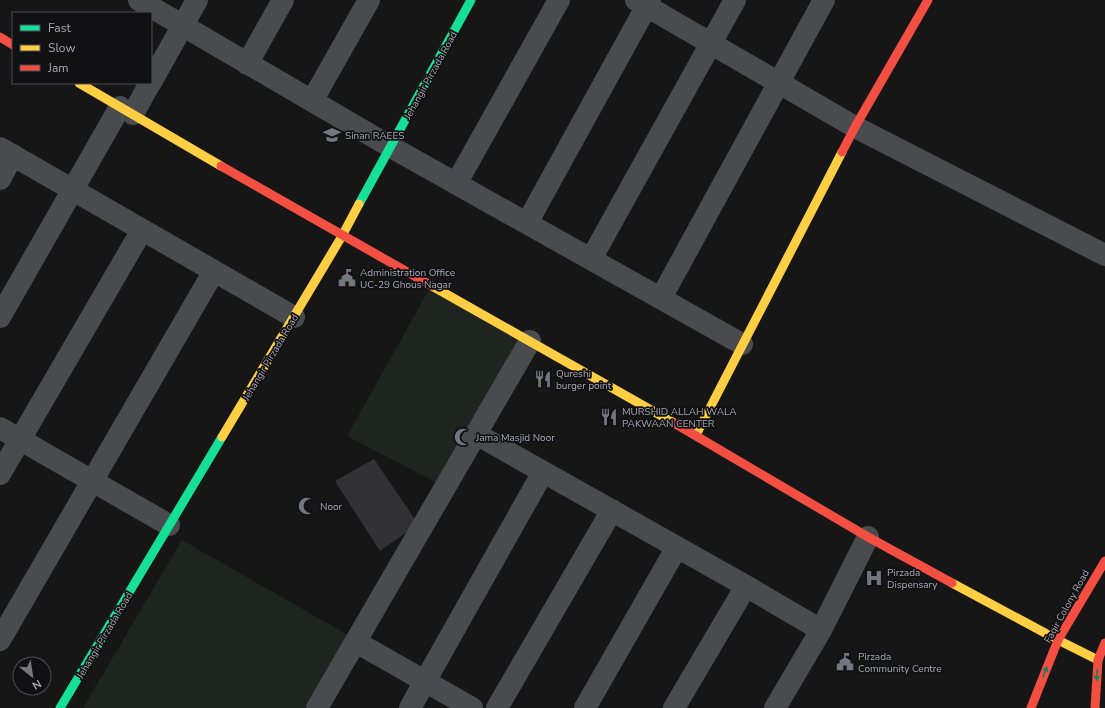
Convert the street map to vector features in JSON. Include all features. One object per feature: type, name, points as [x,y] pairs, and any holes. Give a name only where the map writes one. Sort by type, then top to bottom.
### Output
[{"type":"main road","name":"Jehangir Pirzada Road","points":[[60,708],[342,236],[471,0]]},
{"type":"main road","points":[[696,434],[855,127],[928,0]]},
{"type":"main road","points":[[0,37],[12,44]]},
{"type":"main road","points":[[81,84],[342,236],[696,434],[868,537],[1058,640],[1098,660]]},
{"type":"main road","name":"Faqir Colony Road","points":[[1031,708],[1058,640],[1105,561]]},
{"type":"main road","points":[[1095,708],[1098,660],[1105,643]]},
{"type":"street","points":[[139,0],[312,102],[742,344]]},
{"type":"street","points":[[152,81],[197,0]]},
{"type":"street","points":[[247,64],[283,0]]},
{"type":"street","points":[[312,102],[369,0]]},
{"type":"street","points":[[456,184],[559,0]]},
{"type":"street","points":[[591,259],[735,0]]},
{"type":"street","points":[[661,298],[824,0]]},
{"type":"street","points":[[527,223],[644,2],[855,127],[1105,255]]},
{"type":"street","points":[[0,317],[73,190],[127,111],[150,84]]},
{"type":"street","points":[[0,179],[7,152],[294,316]]},
{"type":"street","points":[[0,474],[142,230]]},
{"type":"street","points":[[0,640],[214,271]]},
{"type":"street","points":[[318,708],[530,342]]},
{"type":"street","points":[[0,428],[169,525]]},
{"type":"street","points":[[476,434],[746,586],[821,630]]},
{"type":"street","points":[[410,708],[543,472]]},
{"type":"street","points":[[497,708],[612,510]]},
{"type":"street","points":[[775,708],[821,630],[868,537]]},
{"type":"street","points":[[585,708],[677,547]]},
{"type":"street","points":[[674,708],[746,586]]},
{"type":"street","points":[[356,642],[472,708]]},
{"type":"shaded area","points":[[431,286],[530,341],[445,487],[347,436]]},
{"type":"shaded area","points":[[182,540],[360,642],[322,708],[83,708]]},
{"type":"building","points":[[374,459],[418,524],[380,551],[335,481]]},
{"type":"traffic: fast","points":[[359,204],[471,0]]},
{"type":"traffic: fast","points":[[60,708],[222,437]]},
{"type":"traffic: slow","points":[[81,84],[221,166]]},
{"type":"traffic: slow","points":[[696,435],[842,152]]},
{"type":"traffic: slow","points":[[222,437],[342,236],[359,204]]},
{"type":"traffic: slow","points":[[432,286],[674,423]]},
{"type":"traffic: slow","points":[[952,583],[1098,660]]},
{"type":"traffic: jam","points":[[842,152],[928,0]]},
{"type":"traffic: jam","points":[[0,37],[12,44]]},
{"type":"traffic: jam","points":[[221,166],[432,286]]},
{"type":"traffic: jam","points":[[674,423],[868,537],[952,583]]},
{"type":"traffic: jam","points":[[1031,708],[1058,640],[1105,561]]},
{"type":"traffic: jam","points":[[1095,708],[1098,660],[1105,643]]},
{"type":"place","name":"Sinan RAEES","points":[[332,135]]},
{"type":"place","name":"Administration Office UC-29 Ghous Nagar","points":[[347,278]]},
{"type":"place","name":"Qureshi burger point","points":[[543,379]]},
{"type":"place","name":"MURSHID ALLAH WALA PAKWAAN CENTER","points":[[609,417]]},
{"type":"place","name":"Jama Masjid Noor","points":[[463,437]]},
{"type":"place","name":"Noor","points":[[307,506]]},
{"type":"place","name":"Pirzada Dispensary","points":[[874,578]]},
{"type":"place","name":"Pirzada Community Centre","points":[[845,662]]}]
